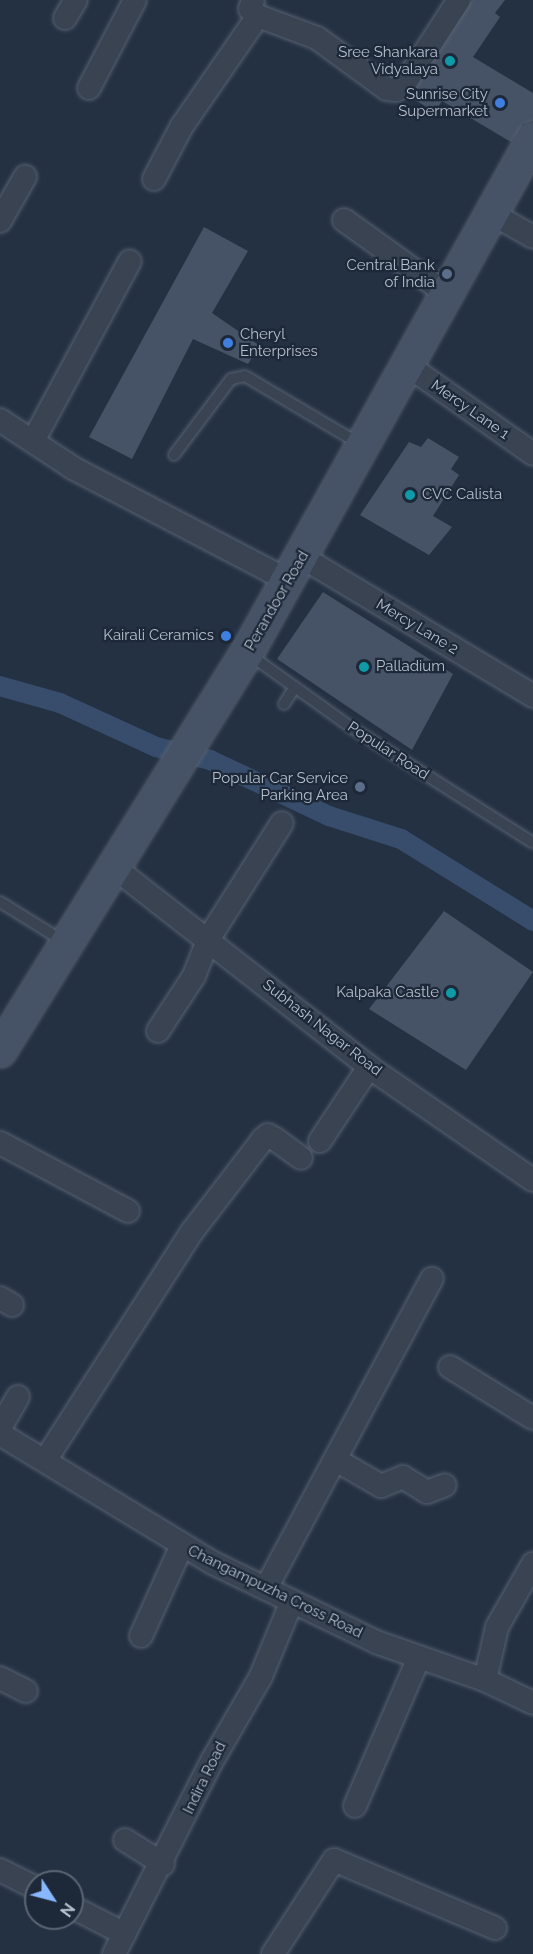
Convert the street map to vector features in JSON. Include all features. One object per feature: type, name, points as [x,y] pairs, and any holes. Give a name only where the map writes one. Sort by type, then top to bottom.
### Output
[{"type":"main road","name":"Perandoor Road","points":[[0,1051],[66,943],[116,869],[168,778],[247,653],[533,139]]},
{"type":"street","points":[[89,88],[135,0]]},
{"type":"street","points":[[154,179],[182,126],[255,8],[317,39],[387,89],[396,90],[459,0]]},
{"type":"street","points":[[0,221],[25,177]]},
{"type":"street","points":[[492,213],[533,237]]},
{"type":"street","points":[[344,220],[447,294]]},
{"type":"street","points":[[33,441],[130,261]]},
{"type":"street","name":"Mercy Lane 1","points":[[407,365],[533,454]]},
{"type":"street","name":"Mercy Lane 2","points":[[0,420],[73,468],[295,569],[533,696]]},
{"type":"street","points":[[158,1031],[194,976],[209,938],[282,823]]},
{"type":"street","name":"Subhash Nagar Road","points":[[116,869],[209,938],[369,1067],[533,1180]]},
{"type":"street","points":[[320,1141],[369,1067]]},
{"type":"street","points":[[45,1459],[191,1233],[263,1139],[268,1135],[301,1158]]},
{"type":"street","points":[[0,1143],[128,1211]]},
{"type":"street","points":[[266,1588],[432,1279]]},
{"type":"street","points":[[450,1367],[533,1418]]},
{"type":"street","points":[[0,1428],[18,1396]]},
{"type":"street","name":"Changampuzha Cross Road","points":[[0,1434],[45,1459],[182,1545],[266,1588],[418,1660],[485,1680],[533,1703]]},
{"type":"street","points":[[336,1460],[381,1486],[403,1477],[427,1492],[445,1485]]},
{"type":"street","points":[[141,1635],[182,1545]]},
{"type":"street","points":[[485,1680],[497,1627],[533,1564]]},
{"type":"street","name":"Indira Road","points":[[114,1954],[163,1864],[212,1761],[261,1676],[292,1601]]},
{"type":"street","points":[[355,1806],[418,1660]]},
{"type":"street","points":[[0,1678],[26,1691]]},
{"type":"street","points":[[125,1840],[163,1864]]},
{"type":"street","points":[[273,1954],[334,1860],[495,1928]]},
{"type":"street","points":[[0,1870],[24,1882]]},
{"type":"street","points":[[84,1913],[125,1934]]},
{"type":"lane","points":[[174,455],[231,379],[245,376],[363,446]]},
{"type":"lane","name":"Popular Road","points":[[247,653],[533,843]]},
{"type":"lane","points":[[284,704],[295,687]]},
{"type":"lane","points":[[0,902],[66,943]]},
{"type":"building","points":[[472,0],[505,0],[495,13],[500,17],[473,57],[533,93],[533,121],[523,124],[511,142],[442,101],[435,112],[410,97]]},
{"type":"building","name":"Cheryl Enterprises","points":[[204,227],[248,251],[212,313],[260,346],[248,364],[193,339],[132,459],[89,437]]},
{"type":"building","name":"CVC Calista","points":[[428,438],[459,457],[451,469],[459,475],[433,516],[452,527],[429,555],[360,515],[409,442],[421,447]]},
{"type":"building","name":"Palladium","points":[[323,592],[453,674],[412,750],[277,659]]},
{"type":"building","name":"Kalpaka Castle","points":[[444,911],[533,972],[466,1070],[369,1009]]},
{"type":"waterway","points":[[0,686],[60,703],[156,747],[210,760],[329,816],[401,839],[533,921]]},
{"type":"place","name":"Sree Shankara Vidyalaya","points":[[450,61]]},
{"type":"place","name":"Sunrise City Supermarket","points":[[500,103]]},
{"type":"place","name":"Central Bank of India","points":[[447,274]]},
{"type":"place","name":"Cheryl Enterprises","points":[[228,343]]},
{"type":"place","name":"CVC Calista","points":[[410,495]]},
{"type":"place","name":"Kairali Ceramics","points":[[226,636]]},
{"type":"place","name":"Palladium","points":[[364,667]]},
{"type":"place","name":"Popular Car Service Parking Area","points":[[360,787]]},
{"type":"place","name":"Kalpaka Castle","points":[[451,993]]}]
